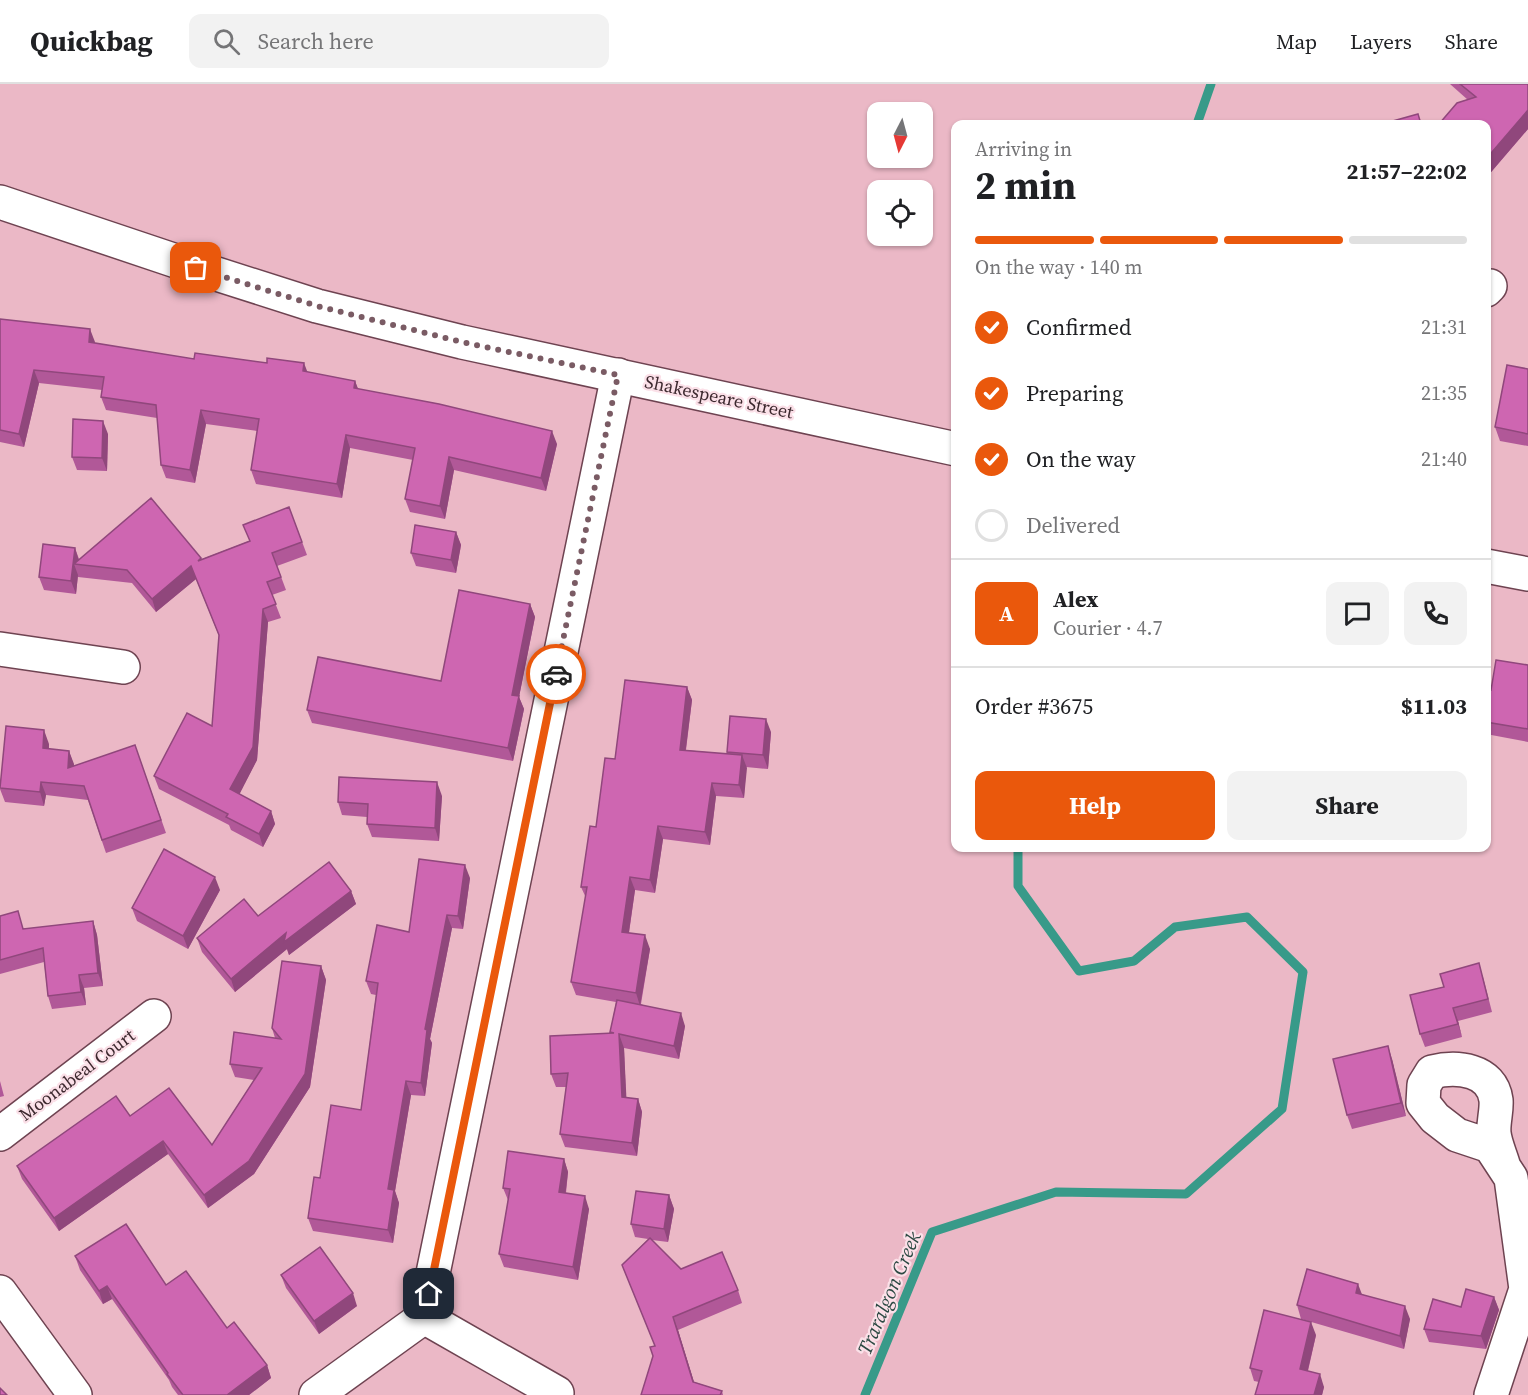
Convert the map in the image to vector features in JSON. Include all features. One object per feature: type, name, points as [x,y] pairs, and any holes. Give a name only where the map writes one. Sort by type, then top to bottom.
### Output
[{"type":"street","name":"Shakespeare Street","points":[[0,202],[317,306],[462,342],[951,448]]},
{"type":"street","points":[[316,1395],[424,1317],[618,375]]},
{"type":"street","points":[[1491,567],[1528,574]]},
{"type":"street","points":[[0,649],[123,667]]},
{"type":"street","name":"Moonabeal Court","points":[[0,1134],[154,1016]]},
{"type":"street","points":[[1491,1395],[1526,1289],[1511,1178],[1503,1164]]},
{"type":"street","points":[[0,1292],[75,1395]]},
{"type":"street","points":[[424,1317],[557,1393]]},
{"type":"building","points":[[1460,84],[1528,84],[1528,110],[1491,153],[1491,120],[1442,120],[1457,103],[1476,97]]},
{"type":"building","points":[[1418,114],[1420,120],[1396,120]]},
{"type":"building","points":[[0,319],[90,329],[89,342],[194,359],[195,353],[267,363],[267,358],[304,363],[303,371],[355,381],[354,388],[439,404],[552,431],[541,478],[449,457],[440,506],[405,499],[415,448],[346,435],[337,484],[251,470],[259,419],[201,410],[190,470],[161,465],[156,405],[101,397],[104,377],[34,370],[19,434],[0,430]]},
{"type":"building","points":[[1507,365],[1528,369],[1528,434],[1495,427]]},
{"type":"building","points":[[73,419],[103,421],[102,458],[72,457]]},
{"type":"building","points":[[151,498],[201,558],[198,561],[250,541],[243,525],[289,507],[302,542],[272,553],[281,577],[267,582],[276,604],[263,609],[253,747],[230,789],[271,811],[259,834],[226,817],[228,814],[154,776],[187,713],[212,726],[219,635],[191,566],[152,599],[127,570],[74,564]]},
{"type":"building","points":[[415,525],[456,532],[451,560],[411,553]]},
{"type":"building","points":[[43,544],[75,548],[71,581],[39,577]]},
{"type":"building","points":[[459,590],[530,604],[512,695],[519,696],[508,748],[307,710],[318,657],[441,681]]},
{"type":"building","points":[[1496,660],[1528,665],[1528,729],[1491,723],[1491,690]]},
{"type":"building","points":[[625,680],[687,687],[680,750],[742,755],[739,785],[712,783],[705,832],[658,826],[650,880],[630,877],[622,932],[645,935],[636,993],[571,982],[587,887],[581,887],[590,826],[596,827],[605,758],[615,759]]},
{"type":"building","points":[[730,716],[766,719],[763,755],[727,752]]},
{"type":"building","points":[[6,726],[44,730],[43,748],[69,751],[68,768],[135,745],[161,820],[102,840],[84,786],[41,782],[40,792],[0,788]]},
{"type":"building","points":[[339,777],[437,782],[435,828],[367,824],[368,804],[338,802]]},
{"type":"building","points":[[164,849],[215,877],[183,936],[132,908]]},
{"type":"building","points":[[419,859],[465,865],[458,916],[447,915],[425,1029],[427,1030],[421,1083],[406,1081],[388,1189],[394,1190],[388,1230],[308,1218],[314,1177],[320,1178],[331,1105],[361,1110],[378,983],[366,981],[377,925],[409,932]]},
{"type":"building","points":[[329,862],[351,891],[284,942],[286,933],[231,979],[197,938],[244,899],[258,916]]},
{"type":"building","points":[[18,911],[23,929],[93,921],[98,973],[79,975],[81,992],[48,996],[43,948],[0,960],[0,916]]},
{"type":"building","points":[[282,961],[321,966],[305,1074],[249,1161],[204,1195],[163,1141],[54,1218],[17,1166],[116,1096],[130,1116],[169,1088],[212,1145],[262,1068],[230,1064],[234,1032],[281,1039],[272,1028]]},
{"type":"building","points":[[1479,963],[1488,999],[1453,1008],[1458,1024],[1420,1034],[1410,995],[1444,987],[1440,974]]},
{"type":"building","points":[[617,1000],[681,1013],[674,1046],[619,1034],[622,1097],[638,1099],[632,1143],[560,1134],[568,1073],[551,1074],[550,1036],[614,1033],[610,1032]]},
{"type":"building","points":[[1388,1046],[1401,1103],[1347,1115],[1333,1059]]},
{"type":"building","points":[[508,1151],[564,1159],[559,1192],[585,1196],[573,1267],[499,1254],[510,1189],[503,1188]]},
{"type":"building","points":[[636,1191],[669,1195],[664,1229],[631,1224]]},
{"type":"building","points":[[126,1224],[166,1285],[186,1271],[227,1328],[234,1322],[267,1365],[227,1395],[183,1395],[107,1286],[99,1291],[75,1256]]},
{"type":"building","points":[[650,1238],[681,1269],[722,1252],[738,1290],[673,1317],[693,1382],[722,1391],[720,1395],[641,1395],[653,1356],[650,1347],[655,1346],[622,1265]]},
{"type":"building","points":[[320,1247],[353,1293],[314,1321],[281,1275]]},
{"type":"building","points":[[1307,1269],[1358,1284],[1356,1293],[1405,1306],[1400,1336],[1297,1305]]},
{"type":"building","points":[[1466,1289],[1494,1297],[1481,1336],[1424,1329],[1433,1299],[1461,1307]]},
{"type":"building","points":[[1264,1310],[1311,1322],[1300,1369],[1320,1374],[1314,1395],[1255,1395],[1262,1371],[1250,1368]]},
{"type":"building","points":[[0,1388],[7,1395],[0,1395]]},
{"type":"waterway","name":"Traralgon Creek","points":[[1198,120],[1211,84]]},
{"type":"waterway","name":"Traralgon Creek","points":[[865,1395],[932,1232],[1056,1192],[1186,1194],[1282,1109],[1303,972],[1247,917],[1175,927],[1134,961],[1079,971],[1018,886],[1018,852]]},
{"type":"way so far","points":[[196,268],[317,306],[462,342],[618,375],[556,674]]},
{"type":"route","points":[[429,1294],[556,674]]}]
